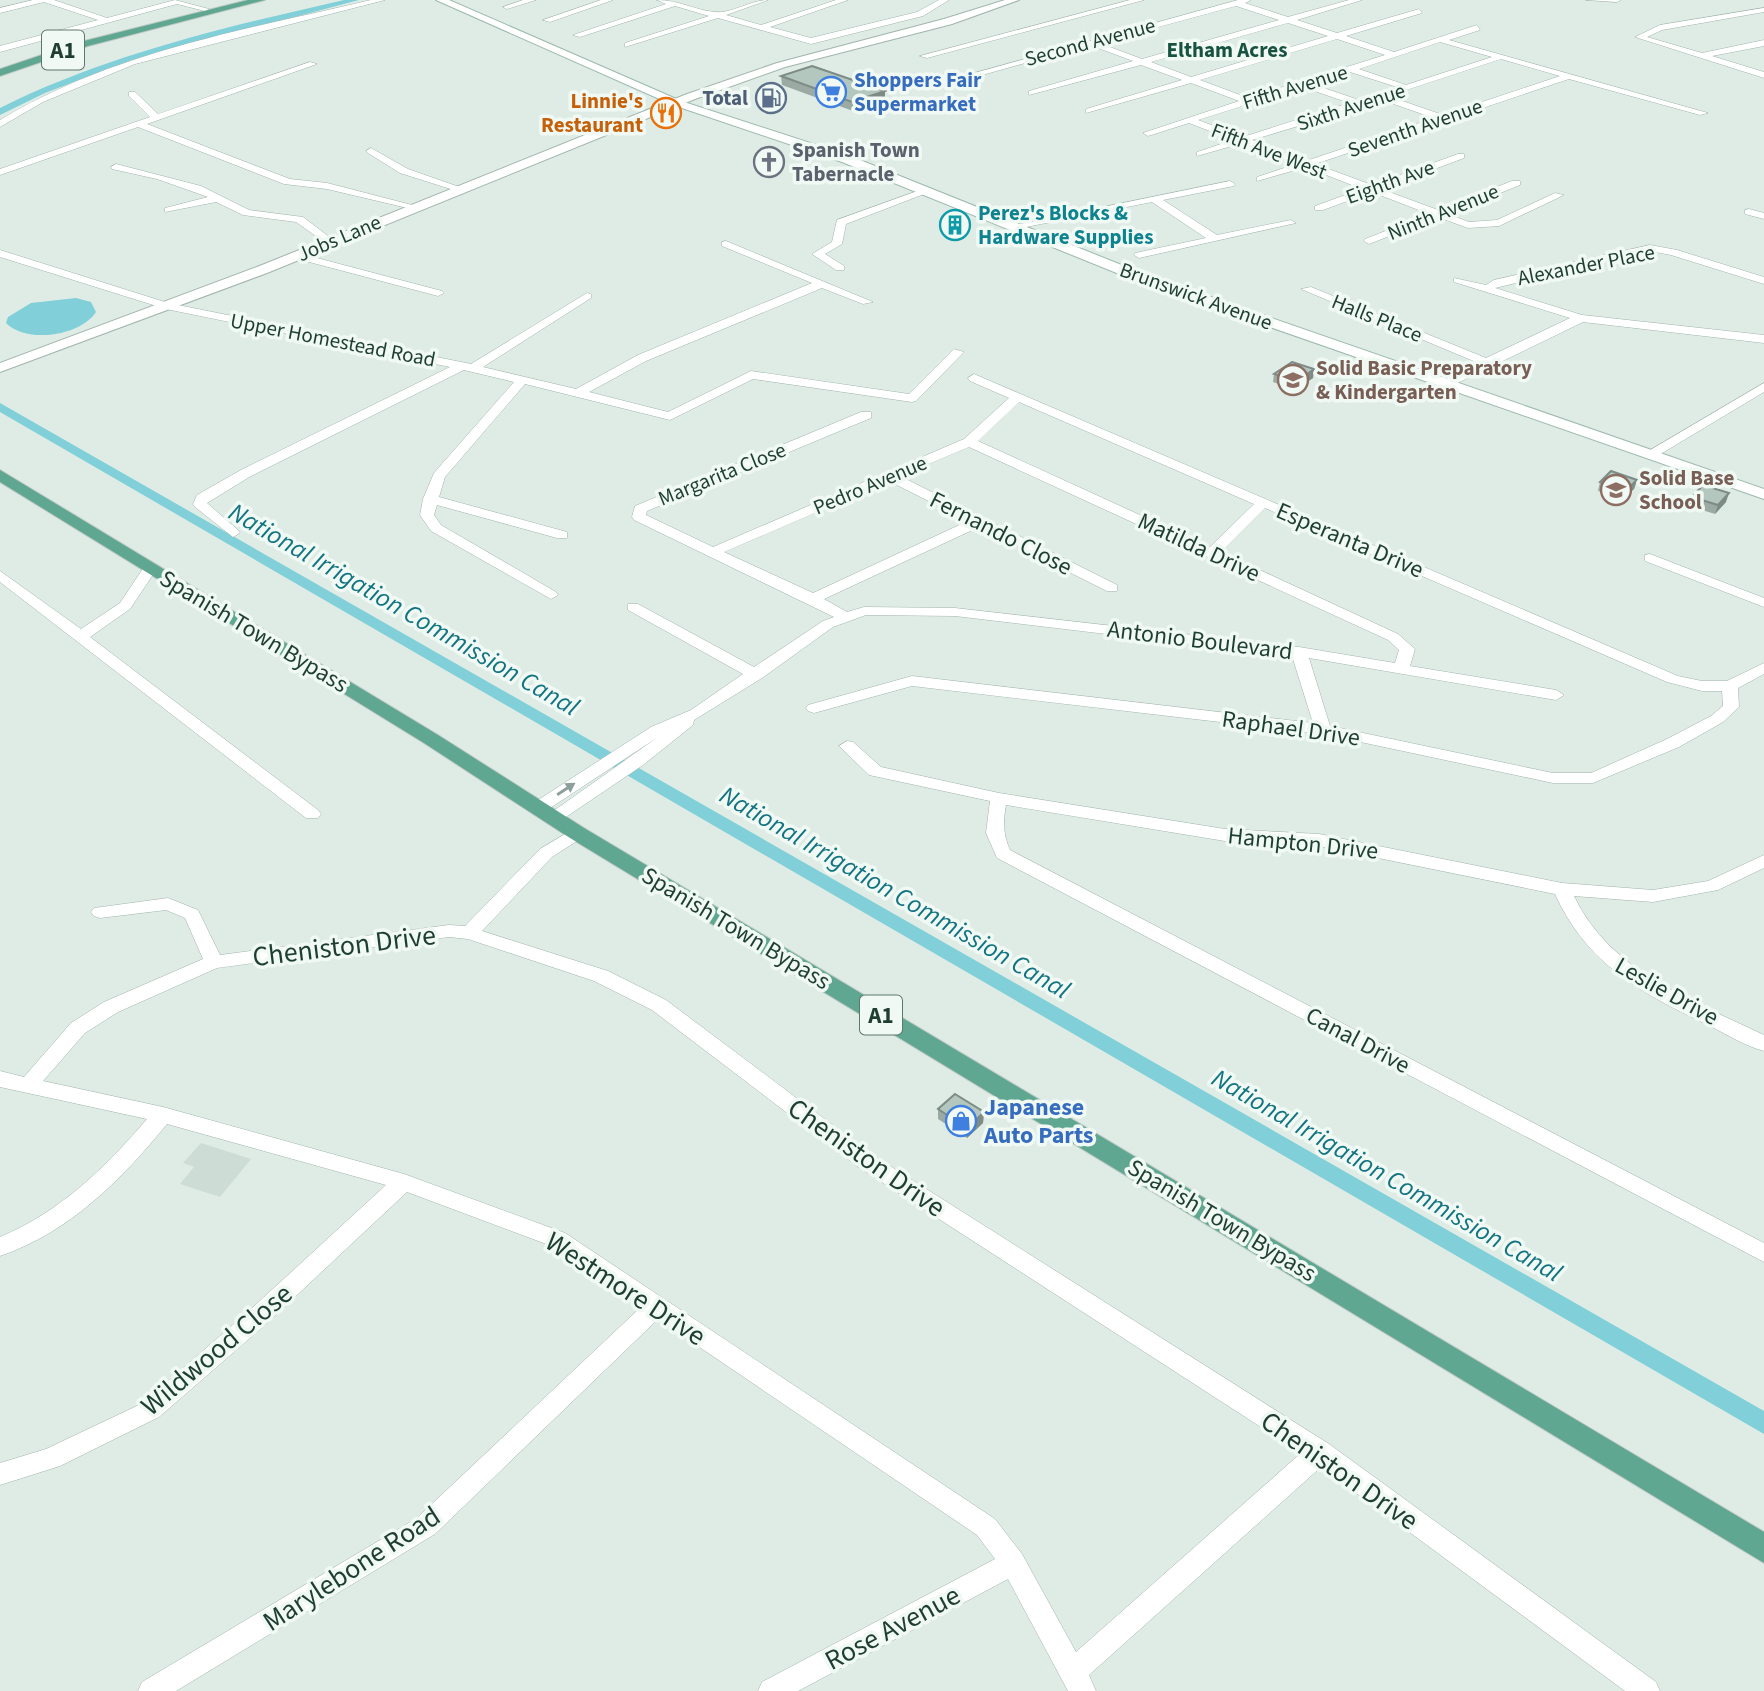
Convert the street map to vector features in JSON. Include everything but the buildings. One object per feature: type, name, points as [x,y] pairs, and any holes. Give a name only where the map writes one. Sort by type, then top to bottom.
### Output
[{"type":"main road","name":"A1","points":[[0,73],[241,0]]},
{"type":"main road","name":"A1","points":[[127,33],[260,0]]},
{"type":"main road","name":"Brunswick Avenue","points":[[441,0],[677,103],[846,159],[1134,275],[1764,494]]},
{"type":"main road","name":"Jobs Lane","points":[[0,368],[298,256],[677,103],[788,62],[925,30],[1014,0]]},
{"type":"main road","name":"Spanish Town Bypass","points":[[0,475],[577,833],[1764,1549]]},
{"type":"street","points":[[0,11],[44,0],[108,21]]},
{"type":"street","points":[[0,124],[22,108],[118,68],[381,0]]},
{"type":"street","points":[[506,7],[532,0]]},
{"type":"street","points":[[547,20],[609,0]]},
{"type":"street","points":[[661,0],[804,40],[821,40],[920,14],[946,0]]},
{"type":"street","points":[[578,35],[686,0]]},
{"type":"street","points":[[628,45],[764,0]]},
{"type":"street","points":[[759,28],[844,0]]},
{"type":"street","points":[[1088,0],[1135,16]]},
{"type":"street","points":[[924,56],[1140,0]]},
{"type":"street","name":"Second Avenue","points":[[975,74],[1247,0]]},
{"type":"street","points":[[1032,93],[1357,0]]},
{"type":"street","points":[[1594,1],[1617,0]]},
{"type":"street","points":[[0,49],[176,1],[205,9]]},
{"type":"street","points":[[1237,3],[1395,55]]},
{"type":"street","points":[[1764,10],[1660,28],[1639,37],[1764,75]]},
{"type":"street","points":[[1089,111],[1419,11]]},
{"type":"street","points":[[1147,19],[1159,23]]},
{"type":"street","name":"Fifth Avenue","points":[[1148,133],[1477,29]]},
{"type":"street","points":[[1441,40],[1703,113]]},
{"type":"street","points":[[1091,43],[1247,102]]},
{"type":"street","points":[[1700,56],[1761,45]]},
{"type":"street","name":"Sixth Avenue","points":[[1200,154],[1362,104],[1500,57]]},
{"type":"street","points":[[0,172],[313,64]]},
{"type":"street","points":[[1351,69],[1408,88]]},
{"type":"street","name":"Seventh Avenue","points":[[1261,179],[1306,166],[1568,75]]},
{"type":"street","points":[[1304,84],[1362,104]]},
{"type":"street","points":[[132,94],[157,118]]},
{"type":"street","points":[[1381,97],[1443,118]]},
{"type":"street","name":"Fifth Ave West","points":[[1189,120],[1468,225],[1499,223],[1559,195]]},
{"type":"street","points":[[138,124],[288,182],[327,186],[412,208]]},
{"type":"street","points":[[371,151],[404,171],[460,189]]},
{"type":"street","name":"Eighth Ave","points":[[1319,208],[1461,156]]},
{"type":"street","points":[[116,167],[197,188],[214,199],[247,213],[299,219],[331,242]]},
{"type":"street","name":"Ninth Avenue","points":[[1369,241],[1516,183]]},
{"type":"street","points":[[1016,226],[1230,184]]},
{"type":"street","points":[[840,268],[817,254],[836,244],[841,222],[927,191]]},
{"type":"street","points":[[169,210],[214,199]]},
{"type":"street","points":[[1154,199],[1215,239]]},
{"type":"street","points":[[1749,212],[1764,216]]},
{"type":"street","points":[[1139,255],[1291,223]]},
{"type":"street","points":[[726,244],[867,302]]},
{"type":"street","name":"Alexander Place","points":[[1489,288],[1494,284],[1650,248],[1673,252],[1764,281]]},
{"type":"street","name":"Upper Homestead Road","points":[[0,253],[166,306],[468,367],[670,416],[751,375],[912,398],[958,352]]},
{"type":"street","points":[[298,256],[438,293]]},
{"type":"street","points":[[1458,280],[1581,318],[1764,339]]},
{"type":"street","points":[[575,395],[642,358],[822,283]]},
{"type":"street","name":"Halls Place","points":[[1307,289],[1486,362]]},
{"type":"street","points":[[233,533],[200,504],[202,498],[246,472],[468,367],[587,296]]},
{"type":"street","points":[[1445,385],[1486,362],[1581,318]]},
{"type":"street","name":"Esperanta Drive","points":[[974,378],[1673,679],[1702,686],[1730,686]]},
{"type":"street","points":[[522,380],[439,476],[427,515],[436,528],[551,595]]},
{"type":"street","points":[[1649,455],[1764,387]]},
{"type":"street","name":"Pedro Avenue","points":[[710,552],[969,442],[1017,397]]},
{"type":"street","name":"Margarita Close","points":[[843,617],[814,599],[710,552],[639,516],[640,509],[866,415]]},
{"type":"street","name":"Matilda Drive","points":[[969,442],[1393,637],[1407,649],[1401,668]]},
{"type":"street","name":"Fernando Close","points":[[891,477],[1112,588]]},
{"type":"street","points":[[430,499],[562,535]]},
{"type":"street","points":[[1212,553],[1264,502]]},
{"type":"street","points":[[814,599],[978,522]]},
{"type":"street","points":[[1650,558],[1764,603]]},
{"type":"street","points":[[81,636],[125,606],[150,567]]},
{"type":"street","points":[[0,575],[312,814]]},
{"type":"street","points":[[633,607],[756,675]]},
{"type":"street","name":"Antonio Boulevard","points":[[843,617],[864,611],[955,612],[1299,652],[1556,695]]},
{"type":"street","points":[[546,812],[602,775],[637,761],[697,713],[843,617]]},
{"type":"street","points":[[1299,652],[1323,729]]},
{"type":"street","points":[[1730,686],[1764,668]]},
{"type":"street","name":"Raphael Drive","points":[[814,708],[912,681],[1323,729],[1553,778],[1593,778],[1673,743],[1717,719],[1731,707],[1730,686]]},
{"type":"street","points":[[602,775],[619,754],[657,730],[697,713]]},
{"type":"street","name":"Hampton Drive","points":[[847,746],[875,771],[999,798],[1225,835],[1319,840],[1562,889],[1653,897],[1712,886],[1763,864]]},
{"type":"street","name":"Canal Drive","points":[[999,798],[993,826],[996,842],[1003,854],[1764,1253]]},
{"type":"street","points":[[469,933],[546,853],[577,833]]},
{"type":"street","name":"Leslie Drive","points":[[1562,889],[1580,929],[1614,963],[1764,1044]]},
{"type":"street","points":[[100,912],[168,904],[192,914],[214,962]]},
{"type":"street","name":"Cheniston Drive","points":[[29,1084],[78,1028],[111,1007],[214,962],[449,932],[469,933],[601,976],[659,1005],[864,1160],[1320,1452],[1647,1691]]},
{"type":"street","name":"Westmore Drive","points":[[0,1079],[163,1115],[404,1182],[557,1239],[986,1527],[1013,1563],[1078,1682]]},
{"type":"street","points":[[0,1247],[75,1206],[111,1176],[163,1115]]},
{"type":"street","name":"Wildwood Close","points":[[0,1474],[51,1458],[151,1410],[258,1317],[404,1182]]},
{"type":"street","name":"Marylebone Road","points":[[151,1691],[426,1526],[656,1307]]},
{"type":"street","points":[[1078,1682],[1320,1452]]},
{"type":"street","name":"Rose Avenue","points":[[771,1691],[1013,1563]]},
{"type":"shaded area","points":[[201,1143],[251,1159],[220,1197],[180,1184],[194,1167],[183,1163]]},
{"type":"water","points":[[76,298],[91,302],[96,312],[78,327],[66,332],[27,334],[6,323],[8,317],[31,303]]},
{"type":"waterway","name":"National Irrigation Commission Canal","points":[[0,112],[42,91],[129,58],[219,32],[355,0]]},
{"type":"waterway","name":"National Irrigation Commission Canal","points":[[0,407],[1764,1423]]},
{"type":"place","name":"Shoppers Fair Supermarket","points":[[831,92]]},
{"type":"place","name":"Total","points":[[771,98]]},
{"type":"place","name":"Linnie's Restaurant","points":[[666,113]]},
{"type":"place","name":"Spanish Town Tabernacle","points":[[769,162]]},
{"type":"place","name":"Perez's Blocks & Hardware Supplies","points":[[955,225]]},
{"type":"place","name":"Solid Basic Preparatory & Kindergarten","points":[[1293,380]]},
{"type":"place","name":"Solid Base School","points":[[1616,490]]},
{"type":"place","name":"Japanese Auto Parts","points":[[961,1121]]},
{"type":"district","name":"Eltham Acres","points":[[1227,50]]}]
